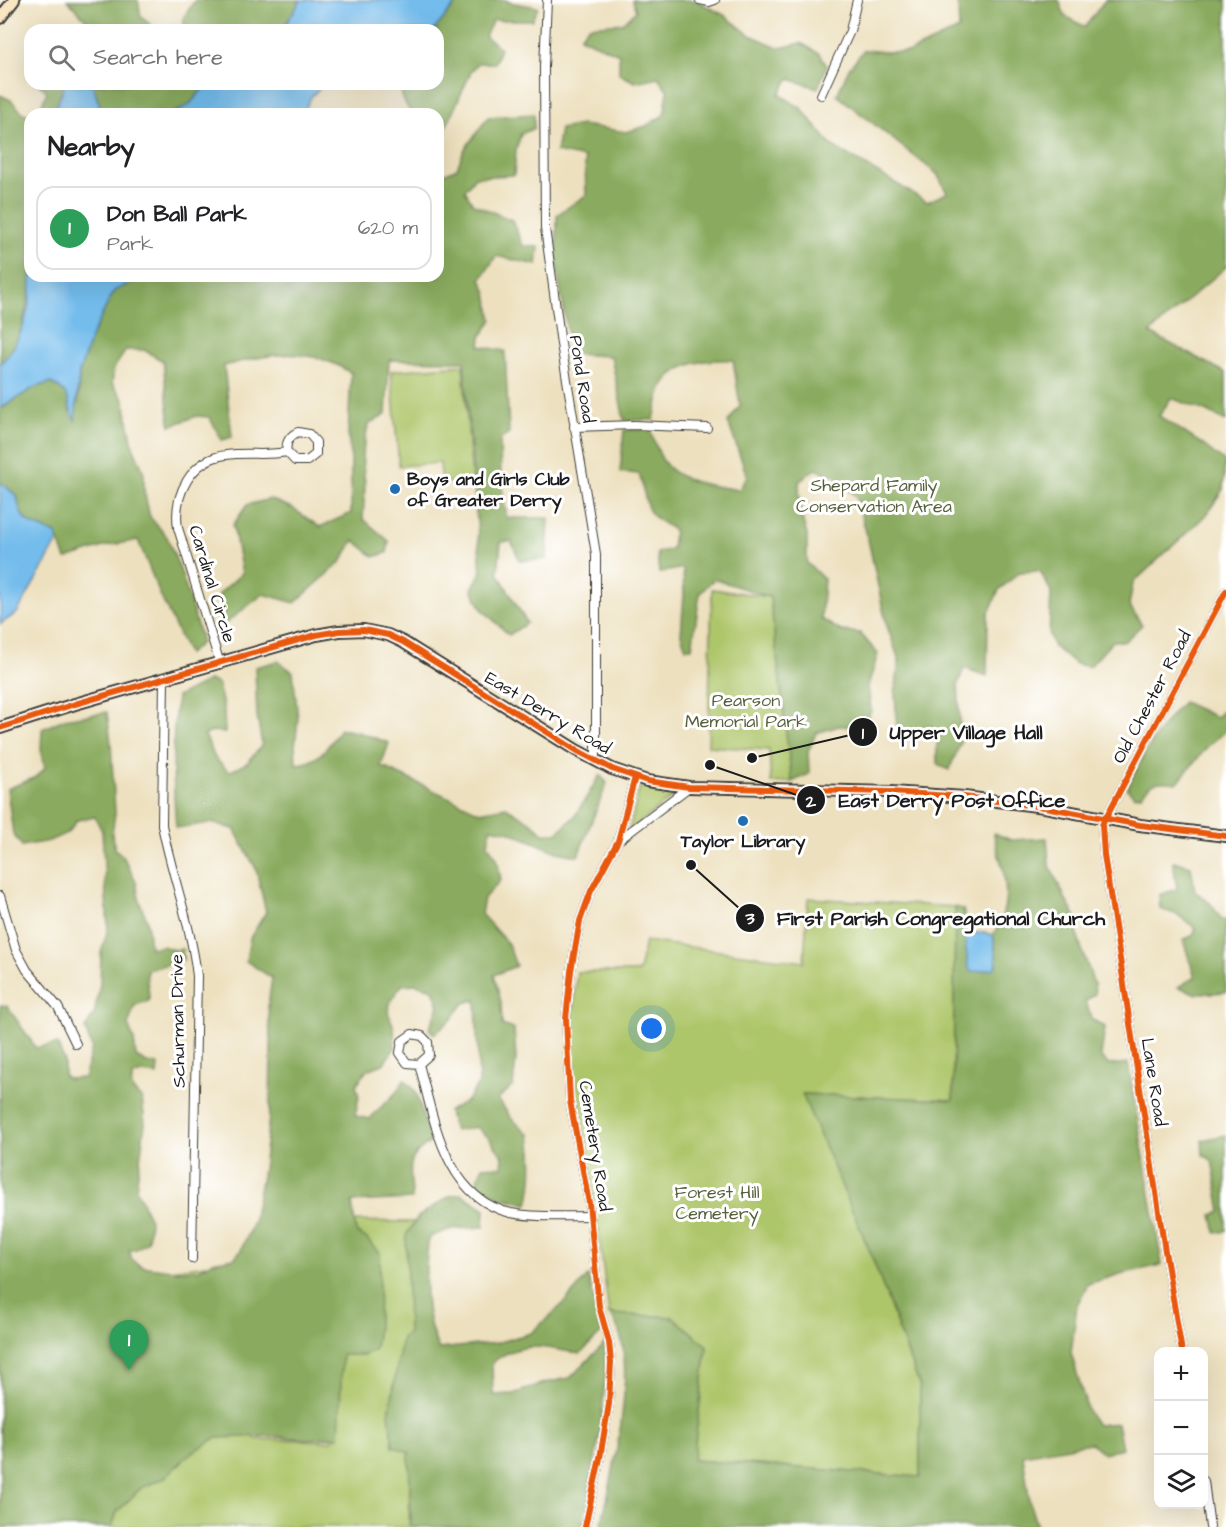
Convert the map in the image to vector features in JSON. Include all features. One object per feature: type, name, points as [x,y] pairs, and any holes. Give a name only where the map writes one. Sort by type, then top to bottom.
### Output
[{"type":"street","points":[[0,18],[14,0]]},
{"type":"street","name":"Pond Road","points":[[547,0],[544,67],[544,228],[597,566],[596,761]]},
{"type":"street","points":[[700,0],[706,2],[715,0]]},
{"type":"street","points":[[821,95],[847,37],[857,0]]},
{"type":"street","points":[[574,427],[634,425],[707,428]]},
{"type":"street","name":"Cardinal Circle","points":[[295,433],[309,434],[316,442],[316,454],[307,462],[295,461],[287,452],[288,441],[295,433]]},
{"type":"street","name":"Cardinal Circle","points":[[220,664],[178,528],[179,497],[193,473],[215,457],[230,454],[287,452]]},
{"type":"street","name":"Old Chester Road","points":[[1105,818],[1226,591]]},
{"type":"street","name":"East Derry Road","points":[[0,728],[300,639],[331,632],[357,630],[380,633],[410,646],[557,740],[596,761],[635,777],[689,787],[939,795],[1045,807],[1149,826],[1226,836]]},
{"type":"street","name":"Schurman Drive","points":[[164,679],[162,825],[191,935],[196,976],[192,1260]]},
{"type":"street","name":"Cemetery Road","points":[[585,1527],[600,1458],[611,1382],[609,1342],[599,1306],[590,1216],[569,1090],[566,1020],[573,954],[580,921],[591,891],[618,841],[635,777]]},
{"type":"street","points":[[618,841],[689,787]]},
{"type":"street","name":"Lane Road","points":[[1105,818],[1101,825],[1106,867],[1181,1347]]},
{"type":"street","points":[[0,896],[16,950],[27,970],[58,1007],[76,1044]]},
{"type":"street","points":[[409,1035],[422,1035],[428,1042],[429,1055],[419,1064],[407,1063],[401,1056],[400,1044],[409,1035]]},
{"type":"street","points":[[419,1064],[431,1108],[452,1166],[459,1180],[471,1192],[494,1207],[513,1213],[590,1216]]},
{"type":"street","points":[[1207,1509],[1210,1527]]},
{"type":"green space","points":[[67,0],[138,0],[141,17],[150,24],[90,24]]},
{"type":"green space","points":[[195,0],[301,0],[286,24],[183,24],[184,17]]},
{"type":"green space","points":[[459,0],[507,0],[538,7],[532,20],[493,20],[485,36],[500,48],[495,63],[478,63],[471,72],[444,132],[444,108],[408,108],[401,92],[402,90],[444,90],[444,24],[439,24]]},
{"type":"green space","name":"Shepard Family Conservation Area","points":[[632,0],[695,0],[724,15],[750,35],[780,48],[801,43],[820,54],[827,66],[818,88],[789,79],[779,94],[801,108],[831,145],[927,202],[947,193],[937,174],[837,95],[849,68],[864,50],[910,52],[959,29],[958,6],[955,0],[1059,0],[1065,16],[1085,27],[1105,0],[1226,0],[1226,267],[1150,333],[1226,373],[1226,421],[1171,398],[1159,416],[1225,462],[1223,489],[1208,513],[1133,583],[1129,605],[1142,625],[1125,641],[1113,641],[1089,667],[1076,664],[1054,647],[1049,635],[1051,592],[1040,571],[1020,572],[999,590],[988,615],[987,676],[964,668],[958,684],[961,742],[949,770],[937,764],[937,739],[930,726],[897,732],[895,693],[899,660],[886,623],[868,539],[856,497],[834,475],[815,469],[799,482],[800,511],[807,535],[807,563],[824,579],[821,619],[841,631],[860,633],[878,654],[868,686],[871,710],[868,718],[855,727],[839,726],[816,733],[808,752],[809,774],[792,782],[770,597],[714,579],[700,593],[692,648],[686,648],[681,635],[683,568],[659,573],[657,553],[672,549],[674,530],[650,512],[639,474],[620,472],[624,430],[650,429],[666,465],[684,478],[739,490],[747,476],[728,422],[740,406],[733,360],[713,360],[683,367],[667,379],[662,388],[654,420],[624,420],[611,356],[571,354],[556,263],[557,215],[586,195],[585,158],[556,152],[560,129],[582,125],[626,132],[646,126],[664,115],[668,91],[658,77],[635,82],[619,74],[619,54],[580,37],[589,26],[622,23],[636,11]]},
{"type":"green space","points":[[63,90],[55,108],[40,108],[47,91]]},
{"type":"green space","points":[[94,90],[202,90],[190,104],[183,108],[101,108]]},
{"type":"green space","points":[[0,95],[11,100],[24,114],[24,282],[31,282],[31,287],[22,328],[12,353],[0,364]]},
{"type":"green space","points":[[534,114],[534,128],[521,134],[516,150],[514,175],[475,177],[465,190],[473,204],[512,220],[523,246],[539,247],[537,265],[496,256],[481,279],[487,293],[492,320],[481,337],[480,346],[505,351],[509,433],[500,440],[501,481],[507,518],[549,518],[547,559],[520,561],[511,541],[501,542],[498,573],[527,623],[509,635],[482,609],[472,589],[481,572],[464,361],[389,360],[386,414],[368,425],[362,455],[365,484],[363,519],[389,541],[387,553],[374,557],[354,540],[341,562],[295,603],[263,594],[221,627],[219,594],[242,573],[233,525],[247,505],[270,499],[292,508],[320,527],[351,513],[351,460],[348,435],[351,373],[319,358],[289,354],[257,358],[224,366],[232,437],[222,440],[209,417],[197,416],[170,426],[163,361],[144,350],[126,350],[114,368],[112,383],[124,400],[133,446],[144,473],[144,491],[150,517],[167,537],[182,575],[202,642],[188,654],[161,597],[138,540],[106,546],[66,559],[56,534],[33,525],[24,518],[17,496],[0,482],[0,409],[35,387],[51,383],[68,395],[70,412],[78,404],[79,373],[91,337],[114,291],[132,282],[444,282],[444,174],[457,168],[464,150],[488,117]]},
{"type":"green space","points":[[463,365],[472,481],[442,483],[440,463],[399,466],[391,371]]},
{"type":"green space","name":"Pearson Memorial Park","points":[[712,589],[770,597],[792,782],[771,783],[769,750],[708,746]]},
{"type":"green space","points":[[278,661],[293,672],[298,719],[296,764],[311,761],[317,757],[327,748],[340,729],[358,732],[389,743],[381,766],[480,812],[506,807],[544,833],[557,833],[575,816],[600,775],[607,783],[578,856],[557,852],[508,831],[490,828],[488,845],[497,858],[501,880],[484,898],[481,914],[508,944],[516,966],[494,975],[501,1002],[502,1025],[514,1029],[516,1059],[513,1086],[498,1099],[511,1118],[530,1135],[533,1170],[528,1204],[499,1197],[475,1185],[483,1166],[502,1167],[503,1157],[489,1138],[476,1127],[455,1131],[448,1111],[467,1101],[479,1083],[476,1000],[464,1003],[452,1019],[434,1034],[429,1029],[439,1006],[433,989],[416,984],[402,985],[391,1000],[388,1012],[394,1028],[395,1048],[383,1064],[367,1070],[356,1085],[359,1097],[355,1116],[370,1119],[393,1096],[404,1079],[416,1092],[431,1142],[422,1148],[412,1160],[410,1173],[412,1199],[352,1202],[356,1232],[366,1238],[380,1254],[378,1326],[375,1349],[364,1355],[342,1355],[339,1437],[216,1438],[191,1453],[164,1478],[141,1488],[117,1512],[112,1527],[0,1527],[0,1005],[7,1006],[36,1048],[57,1044],[64,1060],[64,1076],[69,1079],[84,1078],[92,1048],[85,1028],[94,1015],[100,984],[101,953],[108,928],[102,831],[95,817],[77,820],[69,832],[49,841],[22,846],[13,834],[7,789],[36,777],[45,768],[41,751],[42,729],[64,719],[107,712],[111,743],[115,813],[112,834],[115,849],[123,856],[136,882],[140,903],[147,920],[150,948],[163,946],[174,950],[183,949],[183,960],[147,970],[149,1001],[135,1005],[128,1025],[134,1040],[136,1057],[147,1063],[158,1065],[157,1075],[142,1073],[133,1076],[131,1084],[136,1094],[142,1098],[145,1124],[136,1188],[150,1220],[148,1241],[135,1250],[129,1250],[132,1260],[141,1266],[178,1271],[199,1270],[212,1262],[234,1258],[241,1250],[253,1222],[263,1170],[270,1108],[271,1049],[268,1006],[272,978],[246,961],[250,938],[266,912],[256,869],[234,829],[212,823],[176,828],[173,779],[174,730],[177,697],[210,680],[218,684],[224,710],[225,733],[214,731],[205,735],[215,758],[229,772],[247,763],[262,745],[257,716],[255,667]]},
{"type":"green space","points":[[1183,702],[1216,717],[1226,708],[1226,731],[1208,746],[1177,783],[1152,784],[1142,795],[1134,796],[1127,789],[1139,765],[1151,743]]},
{"type":"green space","points":[[640,786],[679,792],[629,831]]},
{"type":"green space","points":[[994,833],[1011,840],[1047,838],[1049,864],[1076,917],[1078,938],[1094,984],[1095,994],[1085,1002],[1093,1020],[1105,1027],[1101,1057],[1109,1065],[1128,1063],[1162,1265],[1088,1284],[1077,1305],[1071,1353],[1088,1412],[1097,1425],[1117,1423],[1122,1448],[1104,1454],[1091,1443],[1023,1455],[1030,1505],[1037,1527],[601,1527],[617,1448],[624,1385],[624,1356],[619,1332],[609,1314],[673,1317],[707,1346],[693,1460],[920,1477],[920,1387],[871,1254],[802,1094],[953,1100],[955,907],[963,909],[969,934],[965,938],[997,964],[993,935],[1003,914],[1006,891]]},
{"type":"green space","points":[[1173,861],[1191,866],[1195,891],[1211,904],[1222,920],[1226,919],[1226,992],[1197,994],[1178,987],[1195,977],[1183,940],[1194,935],[1195,928],[1178,915],[1160,909],[1159,895],[1177,889]]},
{"type":"green space","name":"Forest Hill Cemetery","points":[[808,898],[955,907],[953,1100],[803,1094],[871,1254],[920,1387],[920,1477],[692,1460],[707,1346],[673,1317],[609,1314],[596,1213],[573,1076],[572,1027],[577,972],[639,972],[645,941],[804,962]]},
{"type":"green space","points":[[1226,1135],[1226,1231],[1216,1233],[1212,1215],[1221,1211],[1212,1160],[1203,1155],[1202,1140]]},
{"type":"green space","points":[[461,1194],[485,1209],[484,1227],[451,1229],[429,1237],[426,1265],[427,1309],[433,1336],[439,1349],[496,1343],[531,1333],[562,1305],[588,1276],[602,1332],[580,1354],[545,1347],[524,1348],[513,1350],[492,1363],[493,1395],[513,1394],[544,1383],[570,1378],[605,1343],[601,1428],[582,1527],[411,1527],[409,1452],[393,1446],[389,1414],[402,1338],[408,1333],[406,1235],[419,1216],[450,1196]]},
{"type":"green space","points":[[341,1221],[415,1222],[409,1527],[0,1527],[163,1271],[262,1257],[255,1439],[332,1441]]},
{"type":"water","points":[[301,0],[459,0],[439,24],[286,24]]},
{"type":"water","points":[[63,90],[94,90],[101,108],[55,108]]},
{"type":"water","points":[[202,90],[318,90],[311,97],[306,108],[183,108],[190,104]]},
{"type":"water","points":[[31,282],[132,282],[114,291],[91,337],[79,373],[75,421],[66,395],[51,383],[35,387],[0,409],[0,364],[20,335]]},
{"type":"water","points":[[0,482],[17,496],[24,518],[33,525],[56,534],[58,541],[17,613],[0,624]]},
{"type":"water","points":[[984,932],[993,935],[997,964],[994,969],[971,972],[968,966],[965,938],[969,934]]},
{"type":"cycle path","points":[[1181,1347],[1104,855],[1102,825],[1226,591]]},
{"type":"cycle path","points":[[0,728],[75,704],[316,635],[364,630],[388,635],[403,642],[576,750],[612,769],[647,781],[689,787],[891,792],[964,797],[1045,807],[1140,825],[1226,836]]},
{"type":"cycle path","points":[[585,1527],[609,1404],[611,1362],[609,1342],[599,1306],[589,1203],[570,1101],[566,1019],[571,971],[580,921],[591,891],[618,841],[635,777]]},
{"type":"place","name":"Boys and Girls Club of Greater Derry","points":[[395,489]]},
{"type":"place","name":"Upper Village Hall","points":[[752,758]]},
{"type":"place","name":"East Derry Post Office","points":[[710,765]]},
{"type":"place","name":"Taylor Library","points":[[743,821]]},
{"type":"place","name":"First Parish Congregational Church","points":[[691,865]]},
{"type":"place","name":"Don Ball Park","points":[[129,1370]]}]
